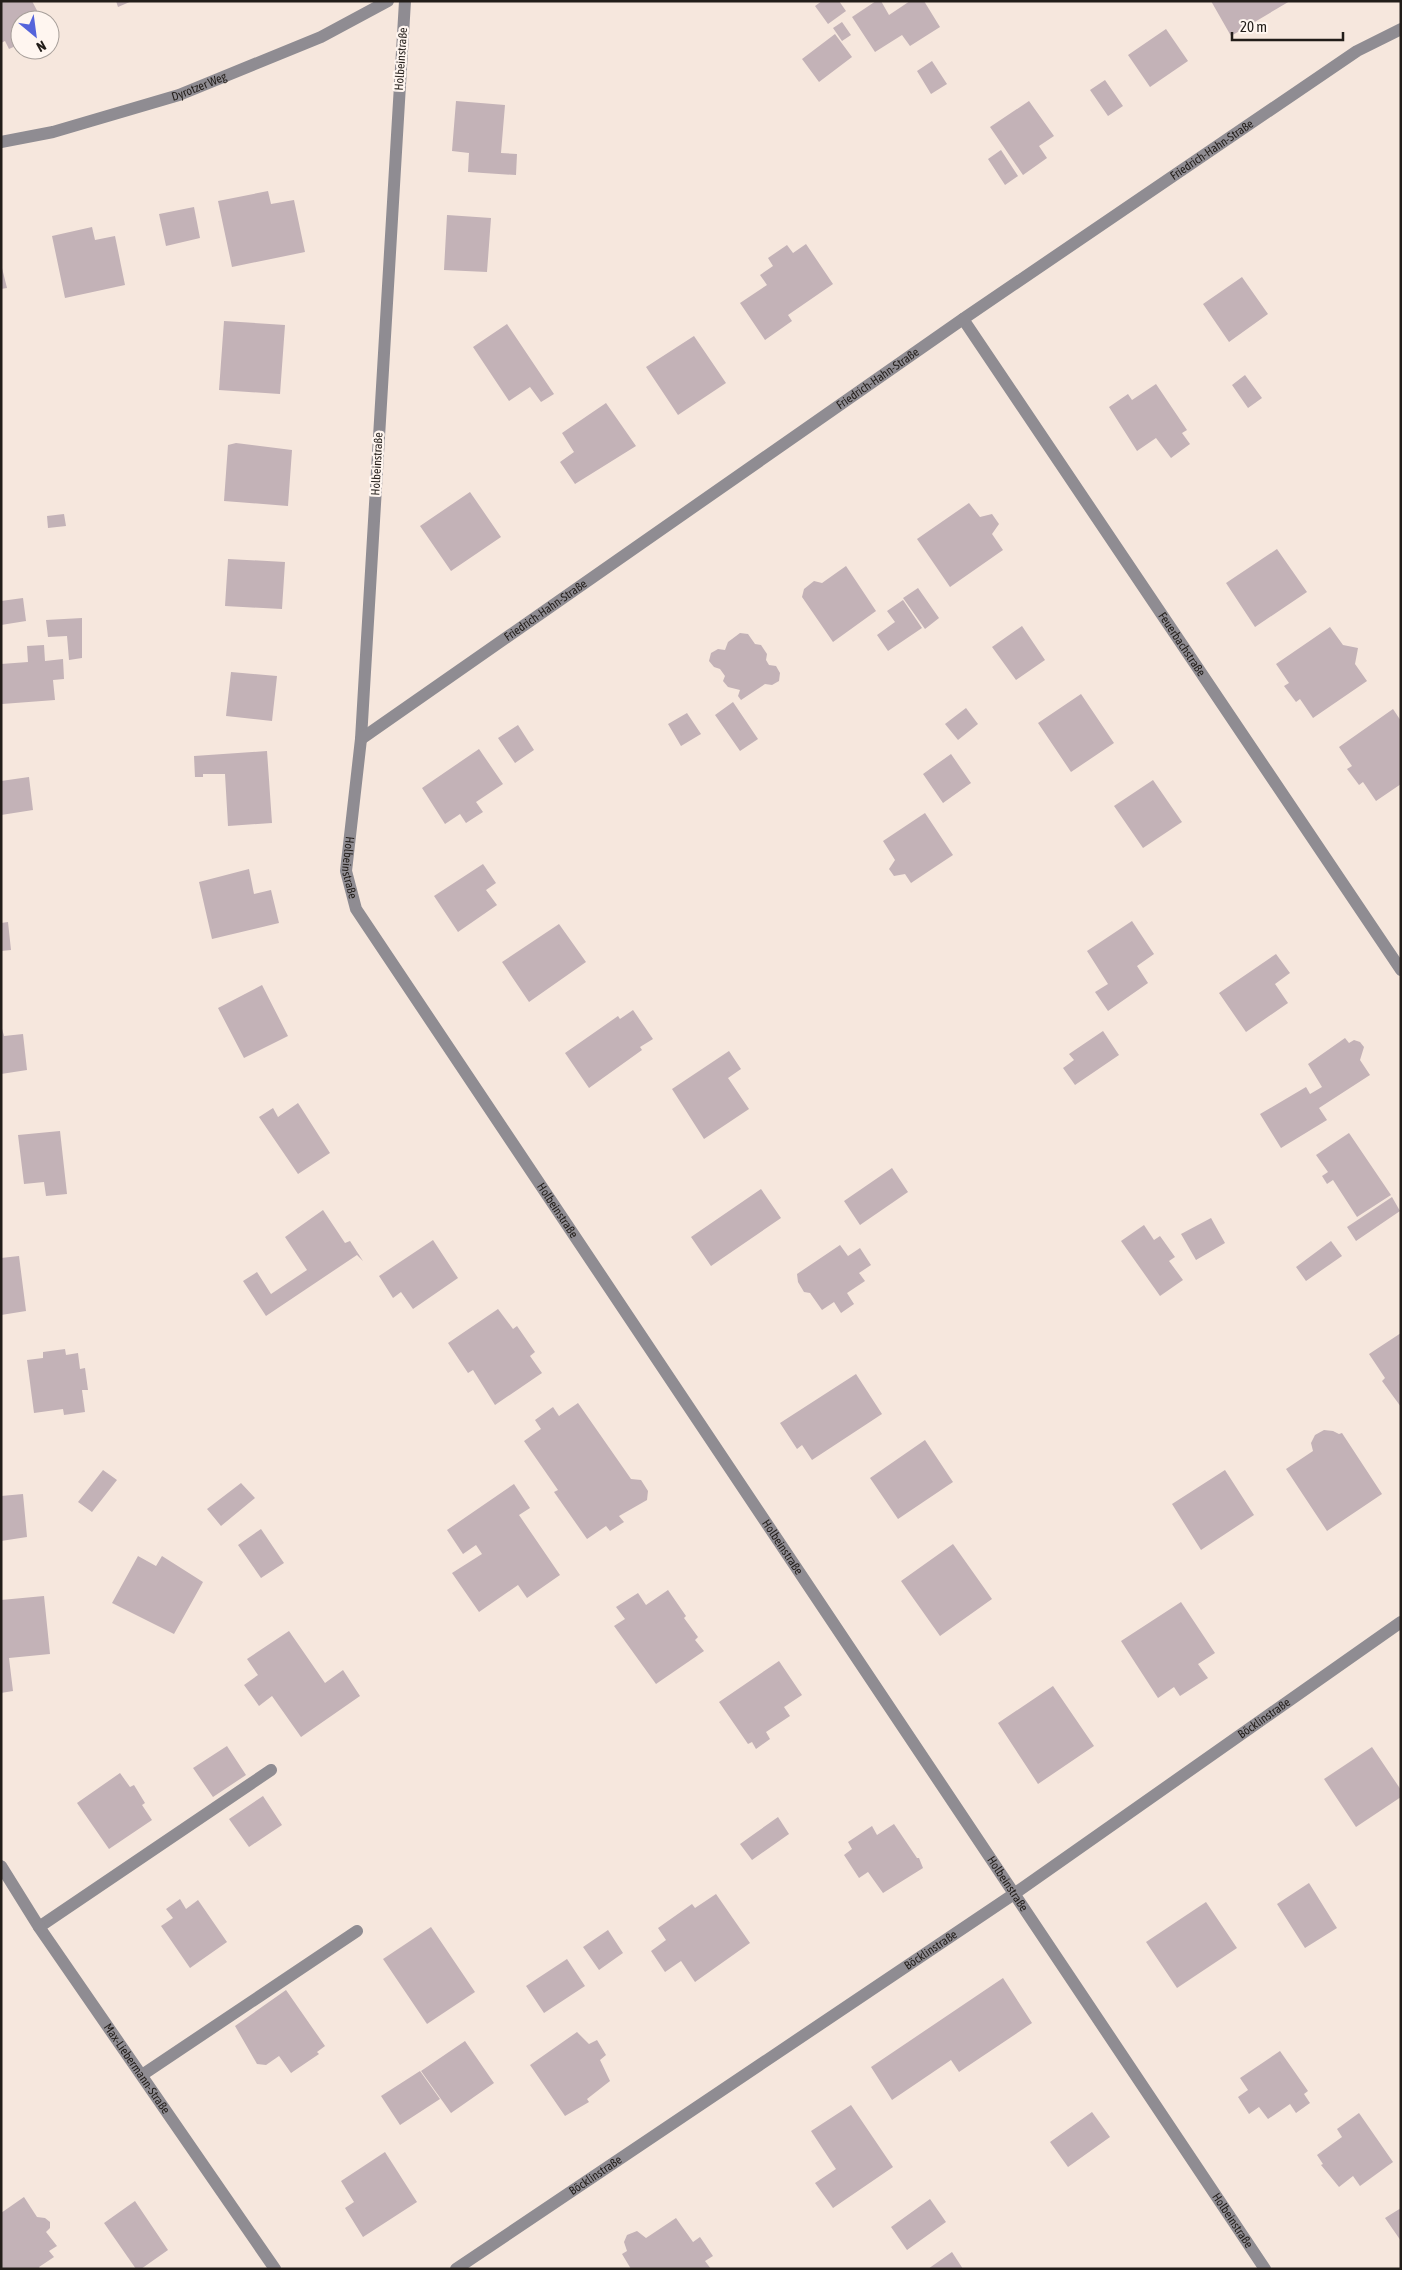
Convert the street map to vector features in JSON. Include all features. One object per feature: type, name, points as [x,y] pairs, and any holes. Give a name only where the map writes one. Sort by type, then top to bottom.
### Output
[{"type":"street","name":"Dyrotzer Weg","points":[[1,142],[53,132],[179,95],[320,38],[388,1]]},
{"type":"street","name":"Holbeinstraße","points":[[405,1],[361,739],[346,871],[356,909],[1264,2269]]},
{"type":"street","name":"Friedrich-Hahn-Straße","points":[[361,739],[963,318],[1357,51],[1401,29]]},
{"type":"street","name":"Feuerbachstraße","points":[[963,318],[1401,970]]},
{"type":"street","name":"Böcklinstraße","points":[[456,2269],[1014,1894],[1401,1622]]},
{"type":"street","points":[[39,1927],[271,1770]]},
{"type":"street","name":"Max-Liebermann-Straße","points":[[1,1866],[39,1927],[275,2269]]},
{"type":"street","points":[[142,2075],[358,1931]]},
{"type":"building","points":[[1,1],[32,1],[37,10],[10,10],[10,49],[5,41],[1,43]]},
{"type":"building","points":[[116,1],[132,1],[118,7]]},
{"type":"building","points":[[822,1],[839,1],[846,11],[828,24],[815,6]]},
{"type":"building","points":[[876,1],[881,1],[889,15],[910,1],[924,1],[940,27],[910,46],[902,35],[875,52],[852,17]]},
{"type":"building","points":[[1211,1],[1290,1],[1231,36]]},
{"type":"building","points":[[842,22],[851,35],[842,41],[833,28]]},
{"type":"building","points":[[1166,29],[1188,61],[1150,87],[1128,55]]},
{"type":"building","points":[[835,34],[852,57],[819,82],[802,59]]},
{"type":"building","points":[[932,61],[947,84],[931,94],[917,71]]},
{"type":"building","points":[[1105,80],[1123,106],[1108,116],[1090,90]]},
{"type":"building","points":[[456,101],[505,105],[501,153],[517,154],[516,175],[468,172],[469,153],[452,151]]},
{"type":"building","points":[[1029,101],[1054,136],[1039,146],[1047,158],[1023,175],[990,127]]},
{"type":"building","points":[[1001,150],[1018,176],[1005,185],[988,159]]},
{"type":"building","points":[[268,191],[271,204],[294,200],[305,252],[232,267],[218,201]]},
{"type":"building","points":[[194,207],[200,238],[166,246],[159,214]]},
{"type":"building","points":[[447,215],[491,218],[487,272],[444,270]]},
{"type":"building","points":[[92,227],[95,240],[115,236],[125,285],[65,298],[52,236]]},
{"type":"building","points":[[806,244],[833,284],[788,315],[792,321],[765,340],[740,303],[767,285],[760,275],[773,266],[768,258],[787,245],[793,253]]},
{"type":"building","points":[[1,264],[7,288],[1,289]]},
{"type":"building","points":[[1242,277],[1268,314],[1229,342],[1203,304]]},
{"type":"building","points":[[224,321],[285,325],[280,394],[219,390]]},
{"type":"building","points":[[507,324],[554,394],[541,402],[530,387],[509,401],[473,347]]},
{"type":"building","points":[[694,336],[726,383],[678,415],[646,367]]},
{"type":"building","points":[[1245,375],[1262,398],[1248,408],[1232,385]]},
{"type":"building","points":[[1156,384],[1187,430],[1182,433],[1190,444],[1171,458],[1156,438],[1137,451],[1109,407],[1128,394],[1132,400]]},
{"type":"building","points":[[606,403],[636,446],[575,484],[560,462],[574,452],[562,433]]},
{"type":"building","points":[[236,443],[292,450],[288,506],[224,501],[228,445]]},
{"type":"building","points":[[470,492],[501,537],[451,571],[420,526]]},
{"type":"building","points":[[969,503],[980,517],[992,514],[999,524],[992,534],[1003,550],[950,587],[917,539]]},
{"type":"building","points":[[64,514],[66,526],[48,528],[47,516]]},
{"type":"building","points":[[1277,549],[1307,592],[1255,627],[1226,583]]},
{"type":"building","points":[[228,559],[285,562],[282,609],[225,606]]},
{"type":"building","points":[[846,566],[876,611],[833,642],[802,597],[804,589],[814,581],[822,583]]},
{"type":"building","points":[[918,588],[939,618],[925,629],[903,598]]},
{"type":"building","points":[[23,598],[26,621],[1,625],[1,601]]},
{"type":"building","points":[[903,600],[922,628],[888,651],[877,635],[895,622],[887,611]]},
{"type":"building","points":[[82,618],[82,658],[69,660],[67,636],[48,637],[46,620]]},
{"type":"building","points":[[1022,626],[1045,660],[1016,680],[992,647]]},
{"type":"building","points":[[1330,627],[1343,645],[1358,648],[1355,664],[1367,681],[1313,718],[1300,699],[1296,702],[1284,686],[1289,683],[1276,664]]},
{"type":"building","points":[[740,633],[748,634],[755,644],[761,645],[767,654],[766,660],[769,665],[776,666],[780,673],[779,681],[772,685],[765,684],[741,700],[738,696],[740,690],[728,687],[723,681],[725,676],[720,669],[714,667],[709,661],[711,653],[718,649],[725,650],[728,642]]},
{"type":"building","points":[[44,645],[45,661],[63,659],[64,679],[53,680],[55,700],[2,704],[1,664],[28,662],[27,646]]},
{"type":"building","points":[[231,672],[277,676],[272,721],[226,716]]},
{"type":"building","points":[[1081,694],[1114,743],[1071,772],[1038,723]]},
{"type":"building","points":[[733,702],[758,739],[740,751],[715,715]]},
{"type":"building","points":[[966,708],[978,724],[958,740],[945,724]]},
{"type":"building","points":[[1393,709],[1401,721],[1401,784],[1376,801],[1363,782],[1359,785],[1347,769],[1352,766],[1339,747]]},
{"type":"building","points":[[687,713],[701,734],[681,746],[668,724]]},
{"type":"building","points":[[518,725],[534,750],[515,763],[498,738]]},
{"type":"building","points":[[479,749],[503,784],[476,802],[483,812],[466,823],[460,814],[445,824],[422,788]]},
{"type":"building","points":[[267,751],[272,823],[228,826],[225,774],[203,774],[203,777],[195,777],[194,756]]},
{"type":"building","points":[[951,754],[971,783],[943,803],[923,774]]},
{"type":"building","points":[[29,777],[33,810],[1,815],[1,781]]},
{"type":"building","points":[[1153,780],[1182,822],[1143,848],[1114,806]]},
{"type":"building","points":[[925,813],[953,855],[911,883],[905,874],[894,876],[889,869],[895,860],[883,841]]},
{"type":"building","points":[[483,864],[496,883],[486,890],[497,905],[458,932],[434,896]]},
{"type":"building","points":[[249,869],[254,894],[271,890],[279,923],[212,939],[199,882]]},
{"type":"building","points":[[1132,921],[1154,954],[1137,966],[1148,983],[1108,1011],[1095,992],[1108,984],[1087,951]]},
{"type":"building","points":[[8,922],[11,950],[1,951],[1,923]]},
{"type":"building","points":[[559,924],[586,962],[529,1002],[502,962]]},
{"type":"building","points":[[1276,954],[1290,973],[1275,984],[1288,1003],[1246,1032],[1219,993]]},
{"type":"building","points":[[262,985],[288,1036],[244,1058],[218,1008]]},
{"type":"building","points":[[633,1010],[653,1039],[640,1047],[642,1050],[589,1088],[565,1053],[618,1016],[620,1019]]},
{"type":"building","points":[[1,1025],[4,1036],[23,1034],[27,1070],[1,1074]]},
{"type":"building","points":[[1103,1031],[1119,1055],[1075,1085],[1063,1068],[1074,1060],[1069,1054]]},
{"type":"building","points":[[1345,1038],[1349,1043],[1354,1040],[1360,1042],[1364,1047],[1360,1060],[1370,1075],[1319,1108],[1327,1120],[1281,1148],[1260,1114],[1306,1087],[1310,1094],[1322,1087],[1308,1064]]},
{"type":"building","points":[[729,1051],[741,1069],[728,1078],[749,1109],[704,1139],[672,1089]]},
{"type":"building","points":[[298,1103],[330,1153],[298,1174],[259,1117],[273,1108],[278,1117]]},
{"type":"building","points":[[60,1131],[67,1194],[46,1196],[44,1182],[24,1184],[18,1135]]},
{"type":"building","points":[[1349,1133],[1391,1195],[1357,1217],[1333,1180],[1327,1184],[1322,1176],[1328,1172],[1316,1155]]},
{"type":"building","points":[[892,1168],[908,1192],[860,1225],[844,1201]]},
{"type":"building","points":[[761,1189],[781,1218],[711,1266],[691,1237]]},
{"type":"building","points":[[1392,1197],[1400,1211],[1356,1241],[1347,1227]]},
{"type":"building","points":[[323,1210],[345,1243],[350,1241],[363,1261],[357,1255],[266,1316],[243,1281],[257,1272],[271,1294],[307,1270],[285,1237]]},
{"type":"building","points":[[1211,1218],[1225,1243],[1196,1260],[1181,1234]]},
{"type":"building","points":[[1144,1225],[1154,1240],[1160,1236],[1175,1257],[1169,1261],[1183,1280],[1160,1296],[1121,1241]]},
{"type":"building","points":[[433,1240],[458,1278],[413,1309],[401,1292],[393,1298],[379,1276]]},
{"type":"building","points":[[1331,1241],[1342,1256],[1306,1281],[1296,1267]]},
{"type":"building","points":[[840,1245],[848,1256],[860,1248],[871,1265],[859,1273],[865,1281],[847,1293],[854,1304],[841,1313],[834,1302],[822,1310],[810,1293],[804,1292],[798,1282],[797,1274]]},
{"type":"building","points":[[19,1256],[26,1311],[1,1315],[1,1258]]},
{"type":"building","points":[[498,1309],[513,1329],[517,1326],[535,1352],[530,1356],[542,1373],[495,1405],[473,1370],[468,1373],[448,1343]]},
{"type":"building","points":[[1401,1333],[1401,1407],[1382,1381],[1385,1378],[1369,1354]]},
{"type":"building","points":[[65,1349],[66,1355],[78,1353],[80,1369],[85,1368],[88,1390],[82,1390],[85,1412],[64,1415],[63,1409],[34,1413],[27,1360],[43,1358],[43,1352]]},
{"type":"building","points":[[856,1374],[882,1414],[812,1460],[802,1445],[797,1449],[780,1423]]},
{"type":"building","points":[[578,1403],[631,1479],[641,1480],[648,1491],[647,1500],[619,1516],[624,1522],[610,1531],[606,1526],[587,1539],[554,1492],[558,1490],[524,1441],[541,1429],[535,1420],[553,1407],[559,1416]]},
{"type":"building","points":[[1324,1430],[1342,1433],[1382,1494],[1327,1531],[1286,1469],[1313,1451],[1311,1443],[1315,1435]]},
{"type":"building","points":[[925,1440],[953,1482],[898,1519],[870,1478]]},
{"type":"building","points":[[103,1470],[117,1480],[92,1512],[78,1502]]},
{"type":"building","points":[[1225,1470],[1254,1515],[1201,1550],[1172,1504]]},
{"type":"building","points":[[241,1483],[255,1498],[221,1526],[207,1509]]},
{"type":"building","points":[[514,1484],[530,1508],[519,1515],[560,1575],[527,1598],[518,1585],[479,1612],[452,1573],[482,1554],[476,1545],[463,1554],[447,1530]]},
{"type":"building","points":[[23,1494],[27,1537],[1,1541],[1,1496]]},
{"type":"building","points":[[261,1529],[284,1563],[261,1578],[238,1545]]},
{"type":"building","points":[[953,1544],[992,1599],[940,1636],[901,1581]]},
{"type":"building","points":[[138,1556],[156,1566],[162,1556],[203,1582],[174,1634],[112,1603]]},
{"type":"building","points":[[668,1590],[686,1616],[684,1618],[698,1637],[695,1640],[704,1651],[656,1684],[614,1626],[625,1619],[616,1607],[638,1593],[646,1605]]},
{"type":"building","points":[[44,1596],[50,1654],[9,1658],[13,1691],[1,1693],[1,1600]]},
{"type":"building","points":[[1181,1602],[1215,1653],[1198,1664],[1208,1678],[1180,1696],[1174,1687],[1158,1698],[1121,1641]]},
{"type":"building","points":[[289,1631],[325,1683],[343,1670],[360,1696],[301,1737],[272,1696],[259,1706],[244,1685],[258,1675],[247,1659]]},
{"type":"building","points":[[779,1661],[802,1695],[784,1707],[790,1716],[766,1732],[770,1739],[756,1749],[752,1742],[748,1744],[719,1702]]},
{"type":"building","points":[[1053,1686],[1094,1746],[1038,1784],[998,1723]]},
{"type":"building","points":[[227,1746],[246,1775],[213,1797],[193,1768]]},
{"type":"building","points":[[1372,1747],[1401,1790],[1401,1797],[1356,1827],[1324,1779]]},
{"type":"building","points":[[120,1773],[130,1787],[134,1785],[145,1803],[142,1805],[152,1820],[109,1849],[77,1803]]},
{"type":"building","points":[[263,1796],[282,1825],[249,1847],[229,1819]]},
{"type":"building","points":[[778,1817],[789,1834],[752,1860],[740,1844]]},
{"type":"building","points":[[894,1824],[917,1858],[919,1858],[923,1868],[883,1893],[868,1872],[859,1878],[844,1855],[852,1849],[848,1842],[872,1826],[877,1835]]},
{"type":"building","points":[[1309,1883],[1337,1928],[1305,1948],[1277,1904]]},
{"type":"building","points":[[716,1894],[750,1943],[695,1982],[681,1961],[665,1972],[651,1951],[666,1940],[658,1928],[692,1904],[695,1908]]},
{"type":"building","points":[[180,1899],[186,1909],[198,1900],[227,1942],[190,1968],[161,1926],[173,1918],[166,1909]]},
{"type":"building","points":[[1206,1902],[1237,1948],[1177,1988],[1146,1942]]},
{"type":"building","points":[[431,1927],[475,1992],[427,2024],[383,1959]]},
{"type":"building","points":[[608,1930],[623,1953],[599,1970],[583,1947]]},
{"type":"building","points":[[567,1959],[585,1986],[544,2013],[526,1986]]},
{"type":"building","points":[[1003,1978],[1032,2023],[959,2072],[951,2060],[892,2100],[871,2067]]},
{"type":"building","points":[[286,1990],[325,2046],[317,2052],[319,2054],[291,2073],[279,2056],[266,2065],[257,2064],[235,2026]]},
{"type":"building","points":[[577,2032],[589,2044],[597,2040],[606,2055],[600,2060],[610,2081],[587,2099],[589,2102],[565,2116],[530,2065]]},
{"type":"building","points":[[465,2041],[494,2083],[451,2113],[421,2071]]},
{"type":"building","points":[[1280,2051],[1308,2091],[1304,2094],[1310,2103],[1296,2113],[1290,2104],[1268,2119],[1259,2107],[1249,2114],[1238,2097],[1248,2090],[1240,2078]]},
{"type":"building","points":[[420,2071],[440,2099],[400,2125],[381,2096]]},
{"type":"building","points":[[851,2105],[893,2167],[833,2208],[815,2183],[836,2169],[811,2131]]},
{"type":"building","points":[[1092,2112],[1110,2137],[1068,2167],[1050,2142]]},
{"type":"building","points":[[1359,2113],[1393,2162],[1360,2186],[1353,2176],[1339,2187],[1321,2165],[1323,2164],[1317,2155],[1342,2137],[1337,2129]]},
{"type":"building","points":[[385,2152],[417,2202],[363,2237],[345,2208],[354,2202],[341,2181]]},
{"type":"building","points":[[24,2197],[37,2217],[45,2218],[50,2222],[50,2228],[46,2232],[57,2246],[49,2251],[54,2257],[39,2267],[40,2269],[1,2269],[1,2213]]},
{"type":"building","points":[[930,2199],[946,2222],[907,2250],[891,2227]]},
{"type":"building","points":[[135,2201],[168,2250],[141,2269],[136,2269],[104,2223]]},
{"type":"building","points":[[1401,2208],[1401,2241],[1385,2218]]},
{"type":"building","points":[[676,2218],[693,2242],[700,2237],[713,2256],[705,2261],[711,2269],[631,2269],[622,2254],[627,2251],[624,2242],[627,2235],[637,2231],[646,2238]]},
{"type":"building","points":[[952,2252],[963,2269],[928,2269]]}]
